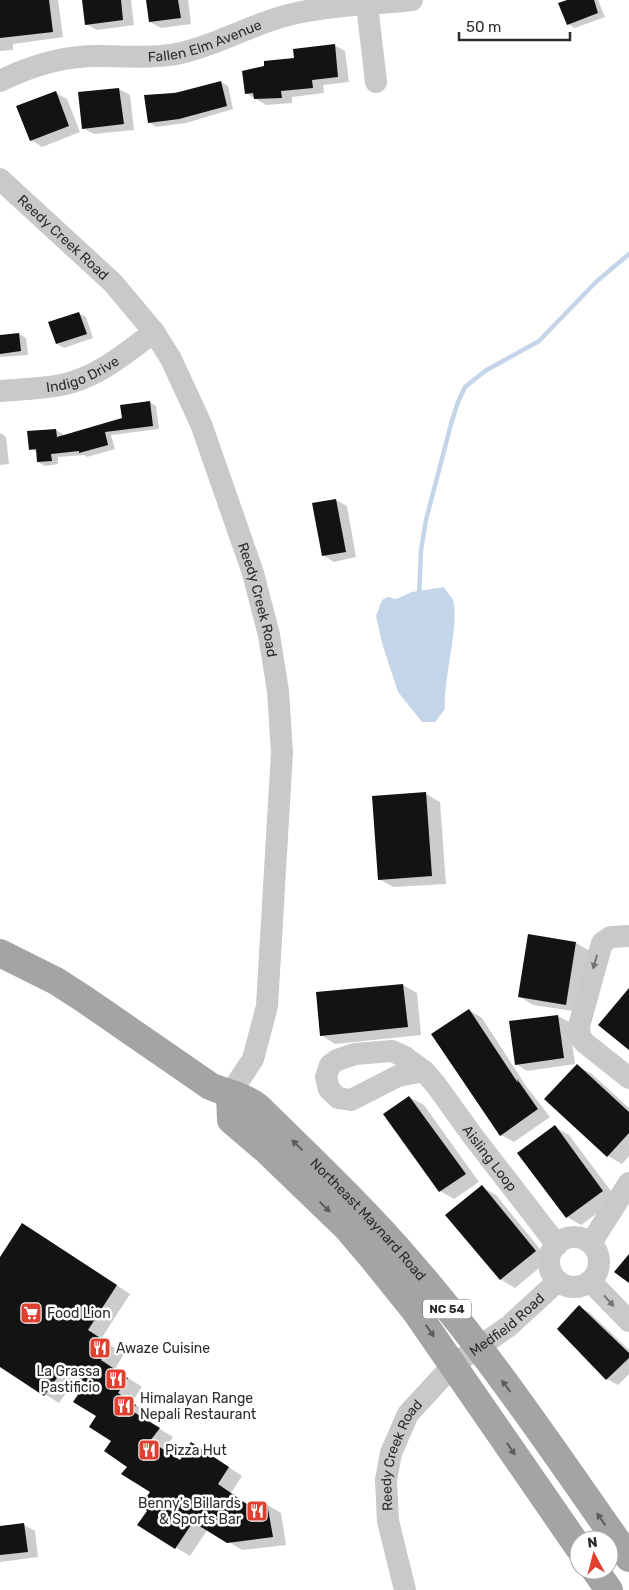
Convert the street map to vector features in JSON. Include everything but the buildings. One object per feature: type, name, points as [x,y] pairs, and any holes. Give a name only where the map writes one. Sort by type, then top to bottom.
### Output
[{"type":"main road","name":"Northeast Maynard Road","points":[[0,953],[56,981],[109,1015],[210,1086],[247,1098],[258,1107],[360,1208],[412,1264],[479,1348],[629,1558]]},
{"type":"main road","name":"Northeast Maynard Road","points":[[230,1094],[231,1120],[347,1228],[416,1312],[569,1533]]},
{"type":"street","name":"Fallen Elm Avenue","points":[[0,81],[41,64],[77,57],[155,57],[180,53],[212,44],[282,17],[412,0]]},
{"type":"street","points":[[367,5],[376,82]]},
{"type":"street","name":"Reedy Creek Road","points":[[0,179],[113,283],[154,332],[171,359],[200,424],[253,572],[269,635],[278,691],[282,752],[267,1006],[253,1059],[230,1094]]},
{"type":"street","name":"Indigo Drive","points":[[0,392],[62,385],[80,379],[110,364],[154,332]]},
{"type":"street","points":[[629,936],[611,937],[602,943],[579,1026],[580,1037],[585,1043],[629,1078]]},
{"type":"street","name":"Aisling Loop","points":[[424,1071],[557,1245]]},
{"type":"street","points":[[591,1244],[629,1183]]},
{"type":"street","points":[[577,1238],[591,1244],[599,1258],[599,1266],[590,1281],[578,1287],[564,1285],[558,1281],[553,1274],[550,1259],[557,1245],[563,1240],[577,1238]]},
{"type":"street","name":"Medfield Road","points":[[453,1365],[509,1326],[558,1281]]},
{"type":"street","points":[[590,1281],[629,1320]]},
{"type":"street","name":"Reedy Creek Road","points":[[405,1590],[388,1521],[386,1480],[391,1453],[408,1414],[453,1365]]},
{"type":"water","points":[[444,587],[453,600],[455,610],[446,683],[445,709],[435,722],[422,722],[398,692],[382,643],[376,616],[382,600],[388,597],[396,599],[412,592]]},
{"type":"waterway","points":[[419,597],[421,550],[426,520],[451,424],[465,387],[485,371],[539,341],[596,282],[629,254]]},
{"type":"place","name":"Food Lion","points":[[31,1313]]},
{"type":"place","name":"Awaze Cuisine","points":[[100,1348]]},
{"type":"place","name":"La Grassa Pastificio","points":[[116,1379]]},
{"type":"place","name":"Himalayan Range Nepali Restaurant","points":[[124,1406]]},
{"type":"place","name":"Pizza Hut","points":[[149,1450]]},
{"type":"place","name":"Benny's Billards & Sports Bar","points":[[257,1511]]}]
